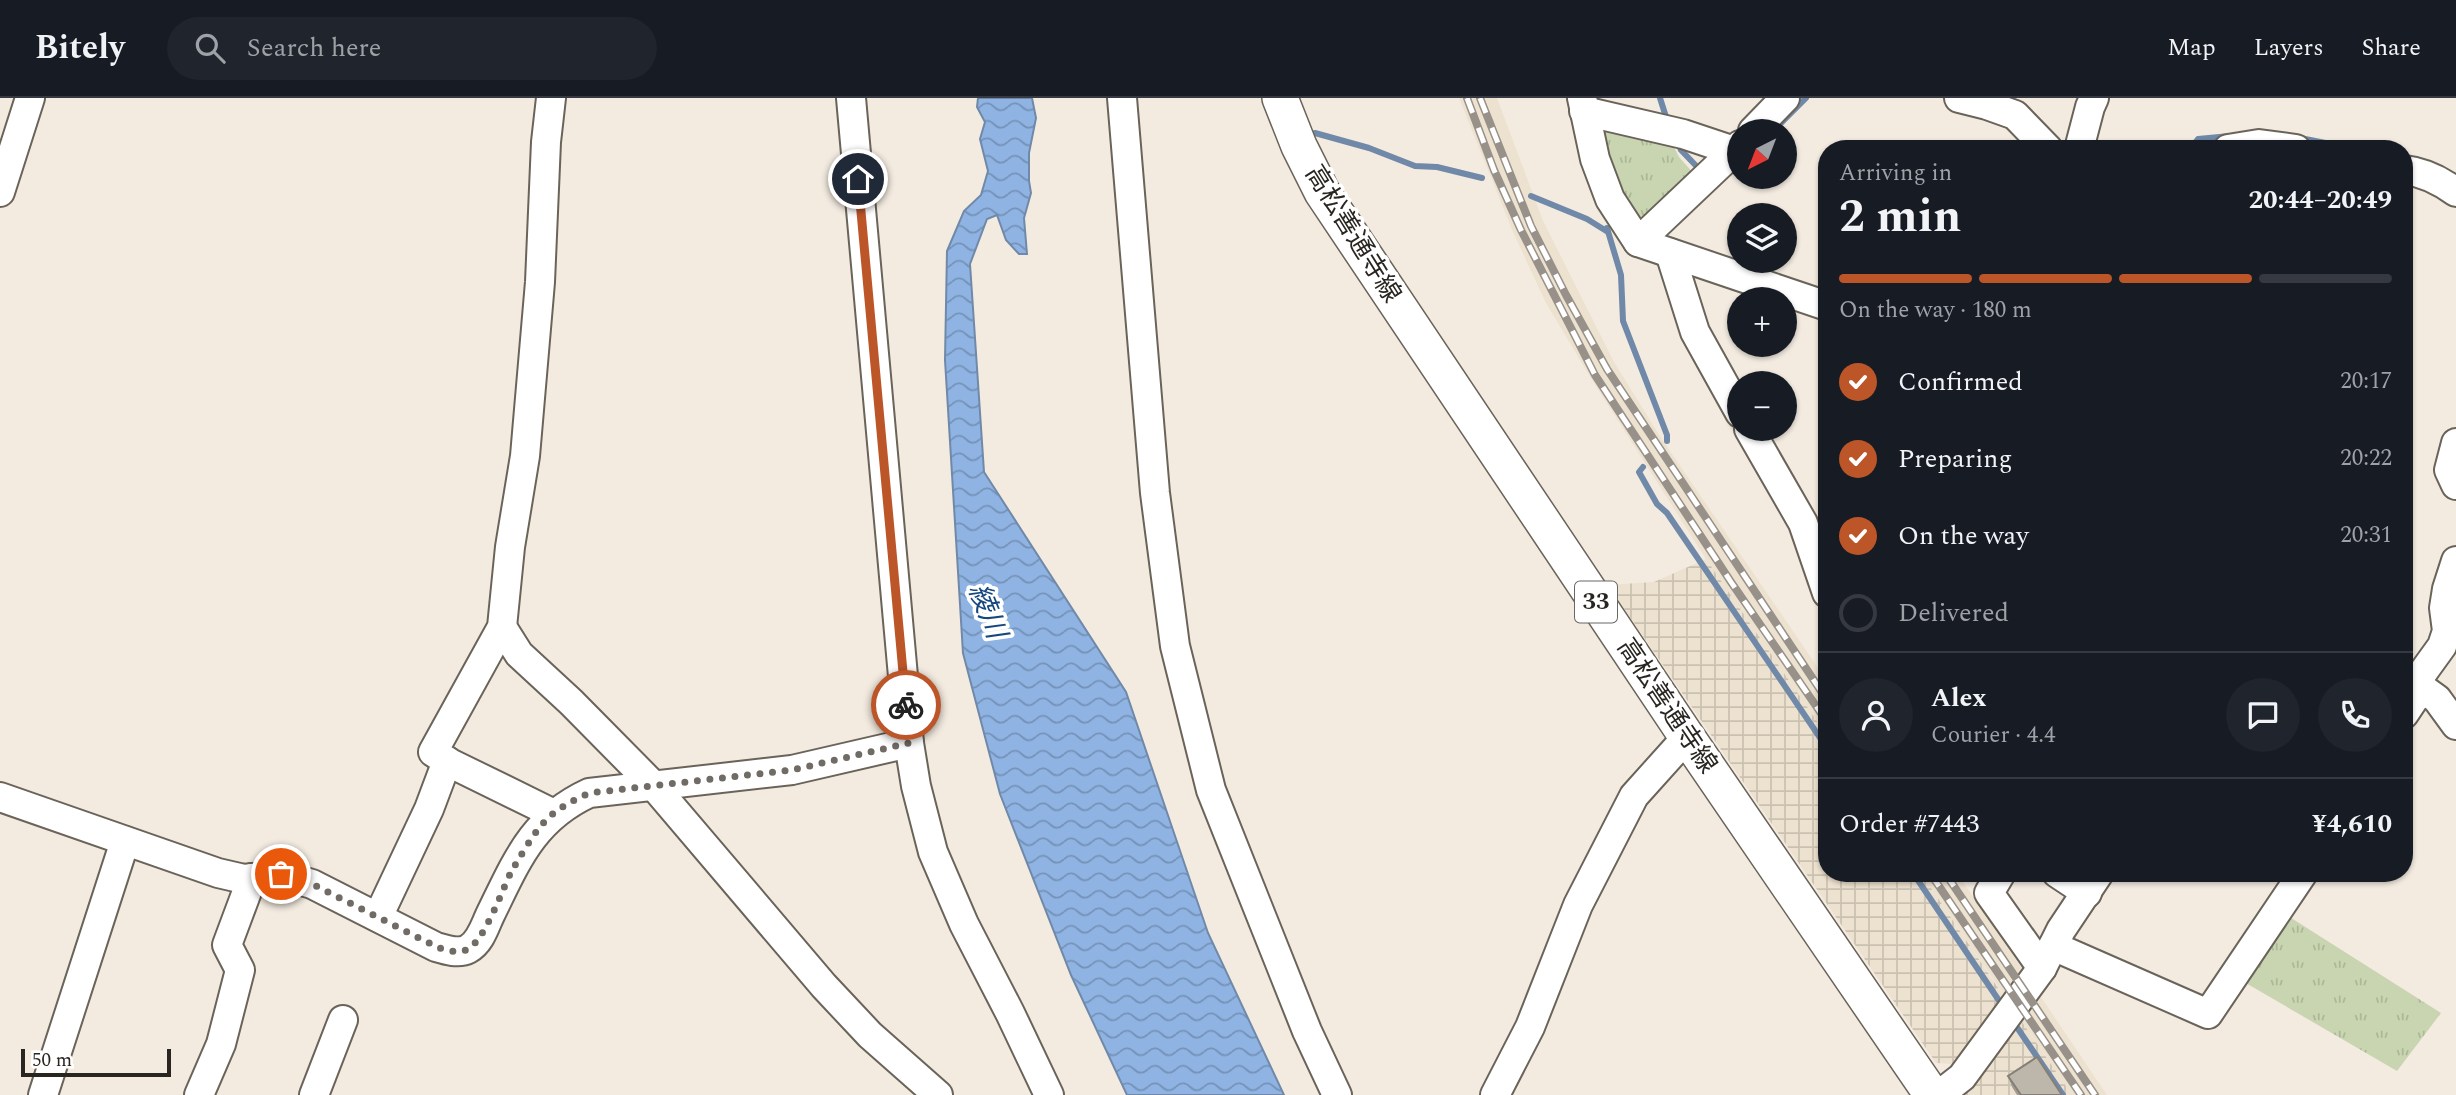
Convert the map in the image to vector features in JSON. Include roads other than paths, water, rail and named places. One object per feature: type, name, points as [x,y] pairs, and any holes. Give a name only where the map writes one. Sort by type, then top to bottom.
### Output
[{"type":"main road","name":"高松善通寺線","points":[[1280,98],[1298,146],[1322,192],[1687,737],[1932,1095]]},
{"type":"street","points":[[0,192],[30,98]]},
{"type":"street","points":[[379,917],[429,809],[440,757],[502,627],[510,547],[527,443],[551,98]]},
{"type":"street","points":[[851,98],[909,743],[916,786],[933,852],[964,923],[1049,1095]]},
{"type":"street","points":[[1122,98],[1155,493],[1175,646],[1211,790],[1307,1031],[1337,1095]]},
{"type":"street","points":[[1764,119],[1785,98]]},
{"type":"street","points":[[1959,98],[1987,104],[2015,115],[2039,140]]},
{"type":"street","points":[[2081,140],[2094,98]]},
{"type":"street","points":[[1727,154],[1674,132],[1583,105],[1595,159],[1610,200],[1638,242],[1818,303]]},
{"type":"street","points":[[1638,242],[1727,157]]},
{"type":"street","points":[[2413,171],[2435,179],[2456,192]]},
{"type":"street","points":[[1670,253],[1695,332],[1727,390]]},
{"type":"street","points":[[1756,441],[1803,523],[1818,567]]},
{"type":"street","points":[[2456,443],[2449,470],[2456,485]]},
{"type":"street","points":[[2456,561],[2445,598],[2447,631],[2442,646],[2414,681],[2437,699],[2456,725]]},
{"type":"street","points":[[502,627],[519,654],[653,785],[824,986],[870,1035],[938,1095]]},
{"type":"street","points":[[1494,1095],[1530,1027],[1578,905],[1634,796],[1687,737]]},
{"type":"street","points":[[0,797],[218,873],[244,879],[281,874],[312,884],[439,948],[455,952],[467,950],[478,941],[512,872],[534,835],[566,804],[589,793],[792,770],[909,743]]},
{"type":"street","points":[[440,757],[554,814]]},
{"type":"street","points":[[43,1095],[125,841]]},
{"type":"street","points":[[199,1095],[220,1044],[240,970],[227,945],[251,878]]},
{"type":"street","points":[[1995,882],[1989,892],[2048,957],[2208,1014],[2297,882]]},
{"type":"street","points":[[1939,1095],[1962,1077],[2009,1013],[2048,957],[2061,930],[2093,883]]},
{"type":"street","points":[[314,1095],[342,1020]]},
{"type":"water","name":"綾川","points":[[978,98],[1032,98],[1036,118],[1029,153],[1031,193],[1024,218],[1027,254],[1019,254],[1006,240],[997,215],[987,219],[970,264],[984,472],[1126,692],[1208,933],[1284,1095],[1127,1095],[1071,975],[1000,794],[963,653],[945,360],[947,251],[964,211],[981,195],[988,171],[980,139],[985,122],[977,107]]},
{"type":"waterway","points":[[1660,98],[1667,120]]},
{"type":"waterway","points":[[1785,119],[1806,98]]},
{"type":"waterway","points":[[1315,133],[1369,148],[1415,166],[1437,167],[1482,178]]},
{"type":"waterway","points":[[2197,140],[2230,136]]},
{"type":"waterway","points":[[2300,138],[2310,140]]},
{"type":"waterway","points":[[1678,143],[1681,150],[1702,172]]},
{"type":"waterway","points":[[1531,196],[1587,219],[1608,232]]},
{"type":"waterway","points":[[1607,228],[1621,275],[1623,321],[1667,441]]},
{"type":"waterway","points":[[1643,467],[1639,472],[1657,504],[1667,513],[1818,735]]},
{"type":"waterway","points":[[1919,882],[2004,1008]]},
{"type":"waterway","points":[[2012,1020],[2063,1095]]},
{"type":"railway","points":[[1467,98],[1494,170],[1521,230],[1595,375],[1818,709]]},
{"type":"railway","points":[[1480,98],[1531,226],[1607,369],[1818,686]]},
{"type":"railway","points":[[1936,882],[2081,1095]]},
{"type":"railway","points":[[1951,882],[2095,1095]]}]
